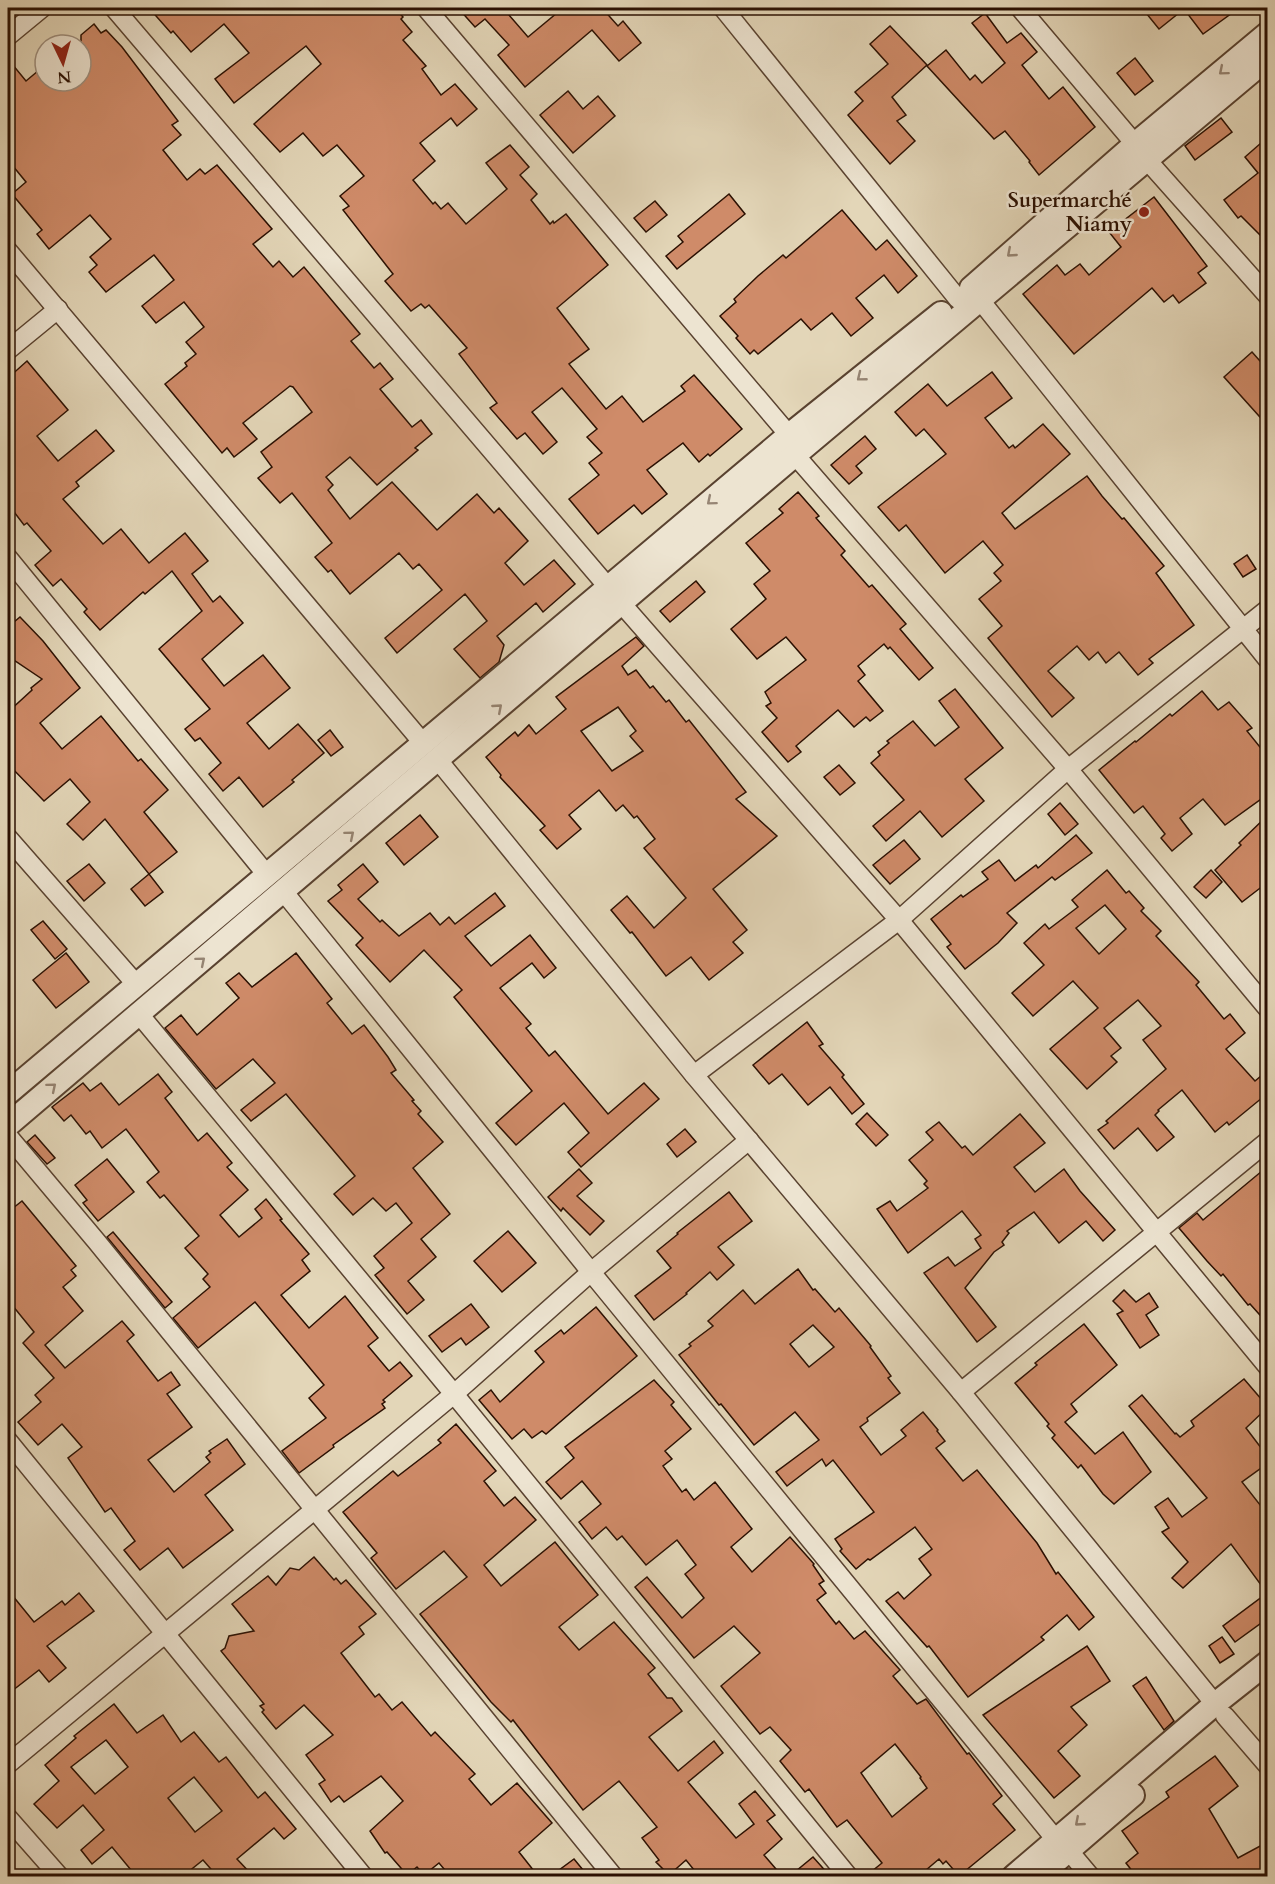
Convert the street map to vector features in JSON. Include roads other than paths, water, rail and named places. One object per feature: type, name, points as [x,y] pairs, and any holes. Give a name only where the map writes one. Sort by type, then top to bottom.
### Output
[{"type":"street","points":[[8,36],[42,8]]},
{"type":"street","points":[[114,8],[614,595],[899,920],[1268,1367]]},
{"type":"street","points":[[426,8],[1268,1009]]},
{"type":"street","points":[[723,8],[969,299],[1268,660]]},
{"type":"street","points":[[1020,8],[1141,152],[1268,296]]},
{"type":"street","points":[[8,1093],[423,743],[614,595],[969,299],[1141,152],[1268,33]]},
{"type":"street","points":[[1141,152],[1268,58]]},
{"type":"street","points":[[8,251],[423,743]]},
{"type":"street","points":[[8,350],[58,309]]},
{"type":"street","points":[[8,558],[267,875]]},
{"type":"street","points":[[8,1125],[438,760],[614,595]]},
{"type":"street","points":[[694,1075],[899,920],[1068,769],[1268,609]]},
{"type":"street","points":[[438,760],[694,1075],[961,1392],[1268,1766]]},
{"type":"street","points":[[8,838],[136,984]]},
{"type":"street","points":[[284,891],[591,1272],[1090,1876]]},
{"type":"street","points":[[139,1014],[454,1394],[848,1876]]},
{"type":"street","points":[[8,1136],[613,1876]]},
{"type":"street","points":[[8,1764],[454,1394],[591,1272],[750,1140]]},
{"type":"street","points":[[961,1392],[1268,1141]]},
{"type":"street","points":[[8,1442],[363,1876]]},
{"type":"street","points":[[1014,1876],[1063,1846],[1220,1710],[1268,1662]]},
{"type":"street","points":[[1220,1710],[1268,1681]]},
{"type":"street","points":[[8,1818],[59,1876]]},
{"type":"street","points":[[1039,1876],[1063,1846]]},
{"type":"place","name":"Supermarché Niamy","points":[[1144,212]]}]
